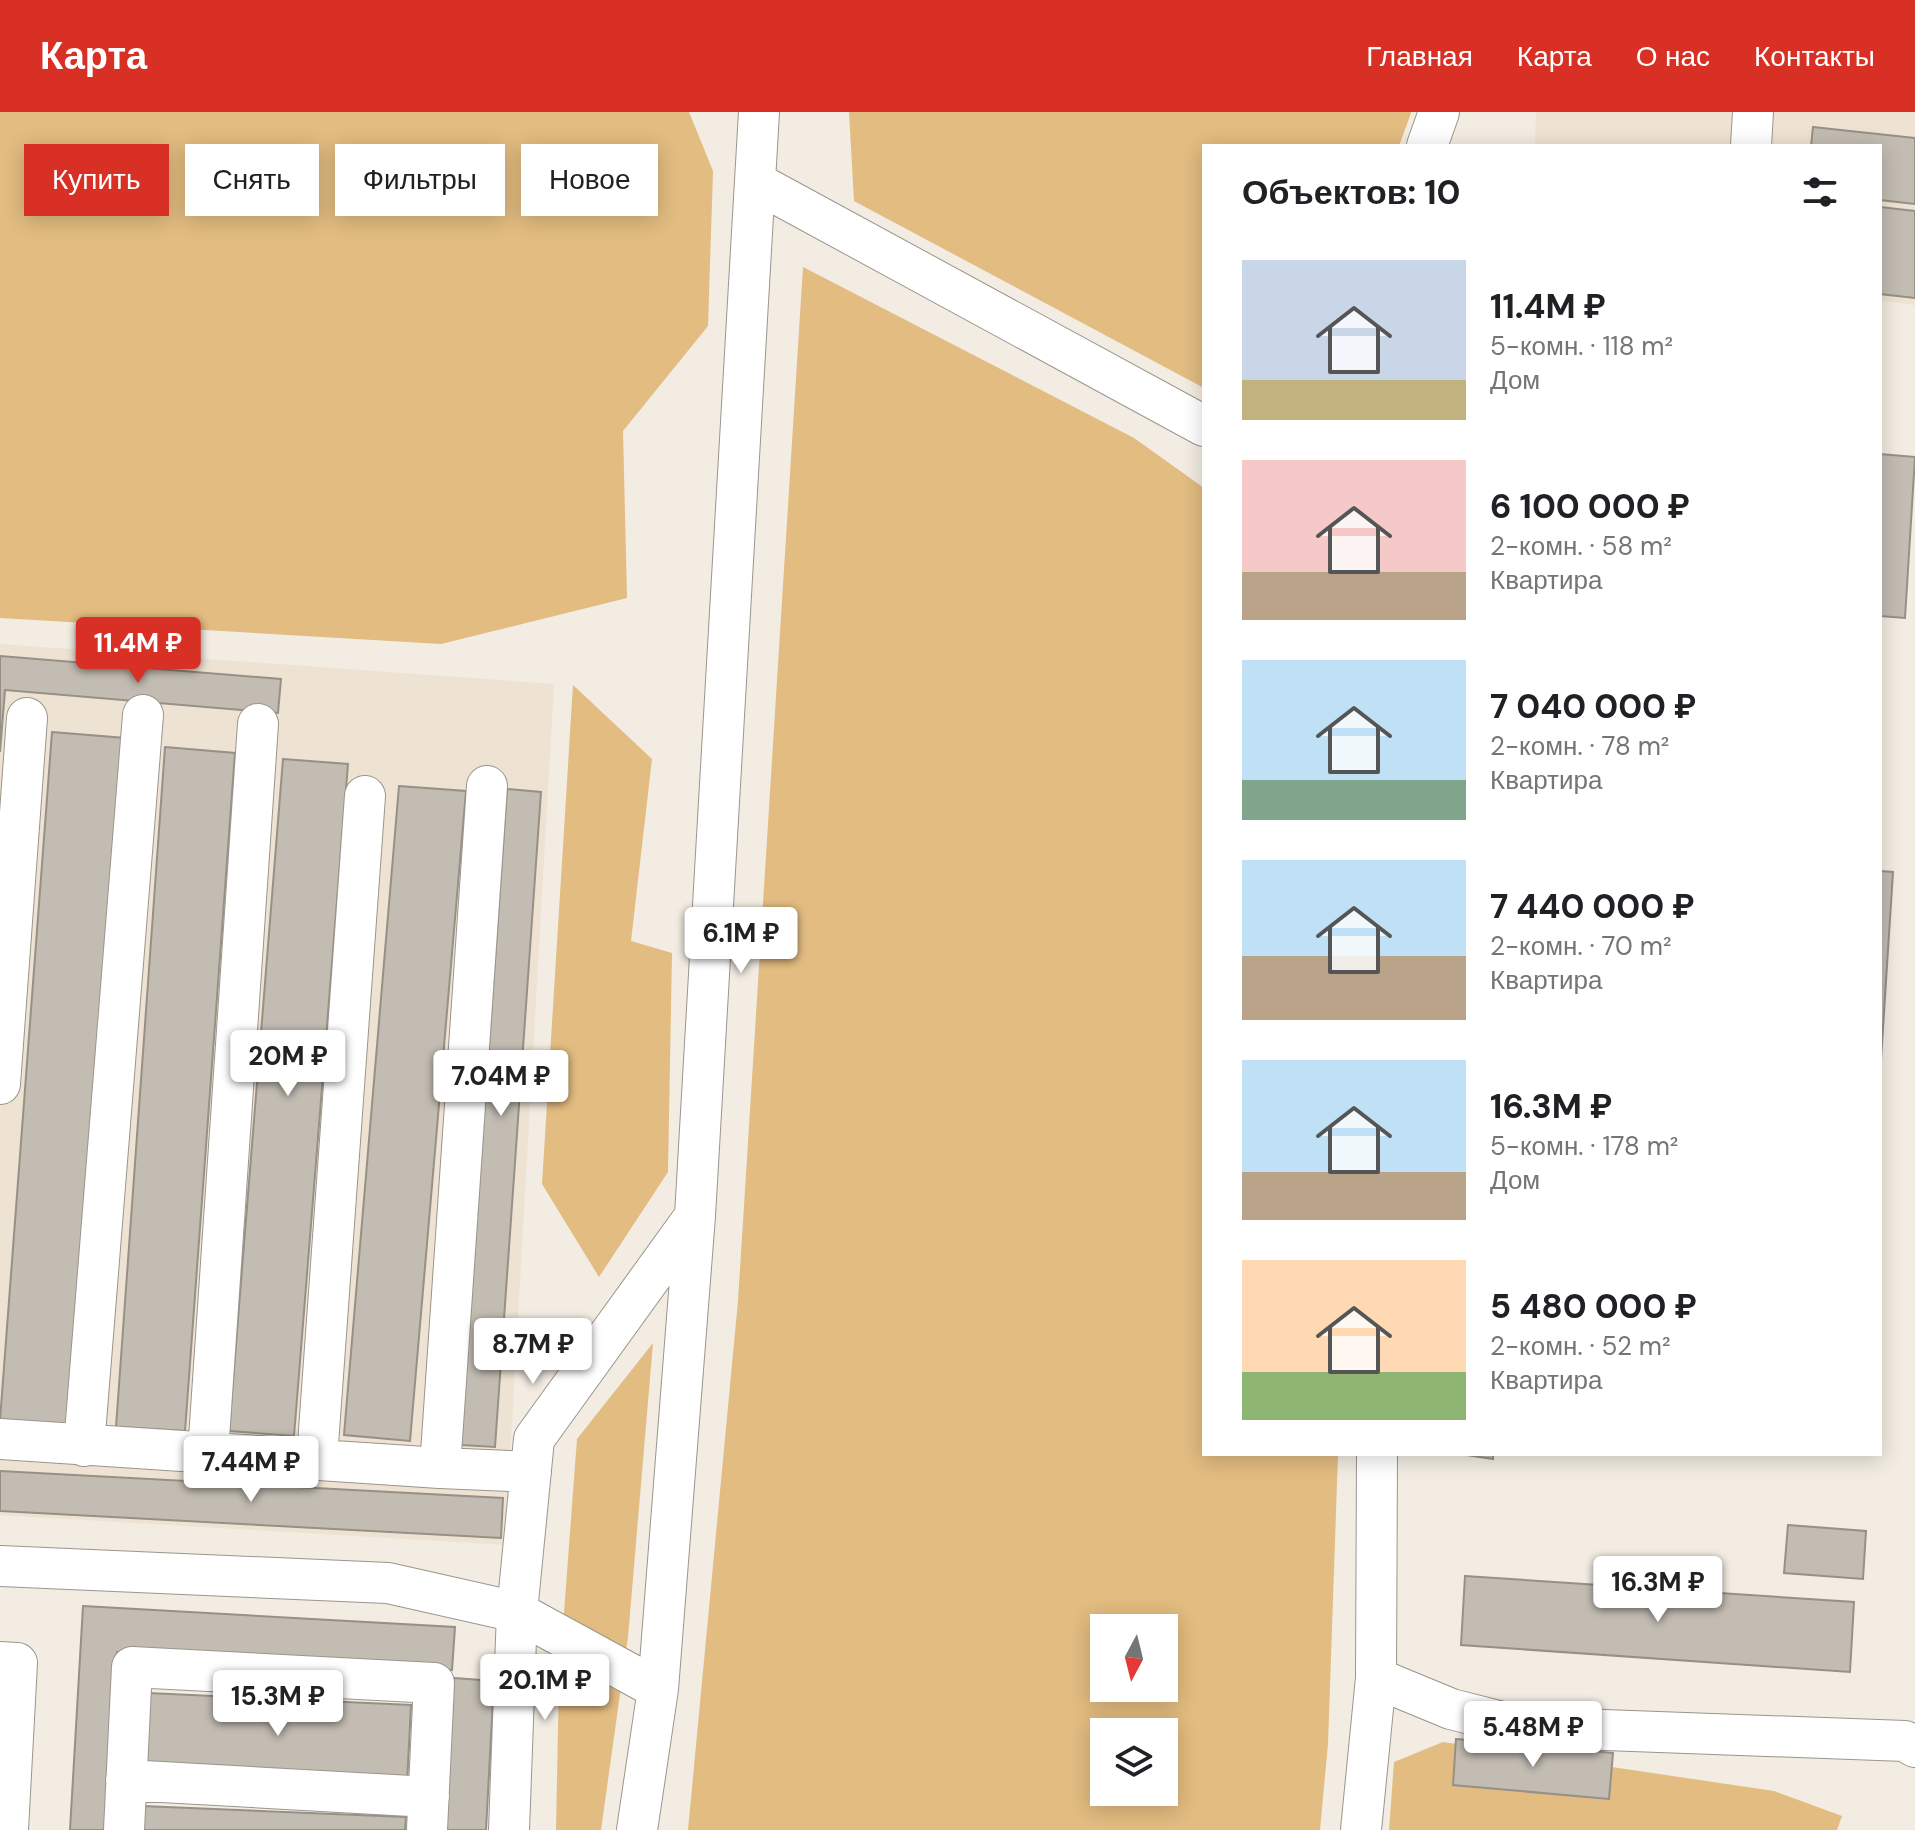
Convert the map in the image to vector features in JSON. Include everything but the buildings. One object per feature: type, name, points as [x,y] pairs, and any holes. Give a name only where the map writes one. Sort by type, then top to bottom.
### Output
[{"type":"street","points":[[637,1830],[658,1689],[695,1216],[759,112]]},
{"type":"street","points":[[1428,144],[1439,112]]},
{"type":"street","points":[[1751,144],[1753,112]]},
{"type":"street","points":[[755,182],[1202,425]]},
{"type":"street","points":[[84,1446],[143,715]]},
{"type":"street","points":[[0,1084],[27,718]]},
{"type":"street","points":[[208,1453],[258,724]]},
{"type":"street","points":[[440,1468],[487,786]]},
{"type":"street","points":[[317,1458],[365,796]]},
{"type":"street","points":[[509,1830],[517,1612],[534,1439],[695,1216]]},
{"type":"street","points":[[0,1439],[531,1472]]},
{"type":"street","points":[[1361,1830],[1376,1678],[1377,1456]]},
{"type":"street","points":[[0,1566],[388,1583],[517,1612],[658,1689]]},
{"type":"street","points":[[0,1662],[17,1663],[8,1830]]},
{"type":"street","points":[[124,1830],[126,1780],[132,1667],[434,1683],[428,1813],[126,1780]]},
{"type":"street","points":[[1376,1678],[1451,1709],[1522,1727],[1905,1741],[1915,1747]]},
{"type":"shaded area","points":[[0,112],[689,112],[713,171],[708,326],[623,431],[627,598],[441,644],[0,618]]},
{"type":"shaded area","points":[[849,112],[1411,112],[1400,144],[1202,144],[1202,387],[854,201]]},
{"type":"shaded area","points":[[1536,112],[1915,112],[1915,305],[1882,301],[1882,144],[1535,144]]},
{"type":"shaded area","points":[[803,267],[1134,438],[1202,487],[1202,1456],[1338,1456],[1328,1744],[1320,1830],[688,1830],[738,1301]]},
{"type":"shaded area","points":[[0,644],[554,684],[505,1545],[0,1515]]},
{"type":"shaded area","points":[[573,685],[652,759],[631,941],[672,953],[668,1172],[599,1277],[542,1184]]},
{"type":"shaded area","points":[[653,1343],[628,1637],[601,1830],[556,1830],[559,1679],[577,1439]]},
{"type":"shaded area","points":[[1443,1742],[1774,1791],[1842,1816],[1837,1830],[1389,1830],[1394,1762]]}]
